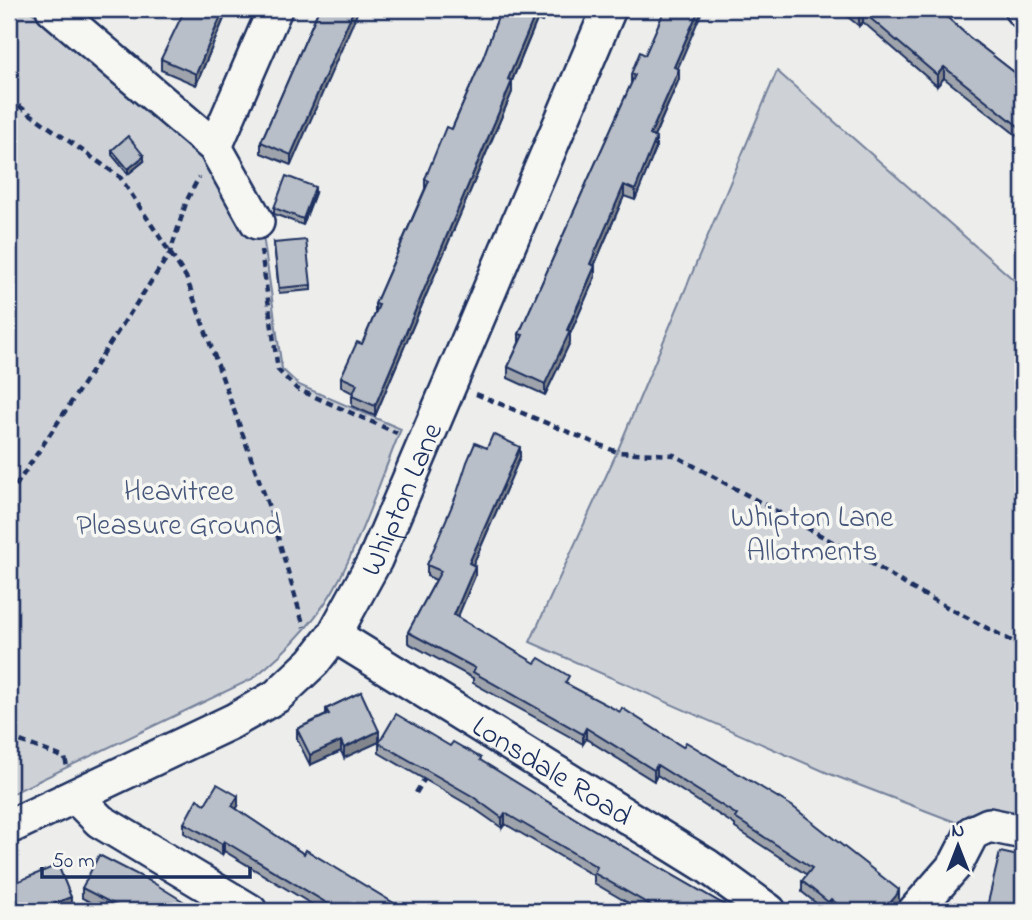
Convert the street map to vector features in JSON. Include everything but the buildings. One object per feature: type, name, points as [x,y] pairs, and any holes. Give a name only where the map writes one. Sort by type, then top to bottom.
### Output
[{"type":"street","points":[[53,9],[218,141],[257,222]]},
{"type":"street","points":[[218,141],[275,9]]},
{"type":"street","name":"Whipton Lane","points":[[9,827],[233,721],[277,696],[313,662],[334,635],[375,560],[609,9]]},
{"type":"street","name":"Lonsdale Road","points":[[334,635],[707,866],[769,911]]},
{"type":"street","points":[[75,796],[100,821],[250,911]]},
{"type":"street","points":[[915,911],[956,864],[972,833],[989,825],[1023,832]]},
{"type":"path","points":[[9,99],[120,177],[186,277],[266,500],[313,662]]},
{"type":"path","points":[[9,496],[170,253],[187,200],[218,141]]},
{"type":"path","points":[[257,222],[278,370],[297,389],[424,445]]},
{"type":"path","points":[[477,394],[617,452],[674,455],[871,563],[911,588],[1023,647]]},
{"type":"path","points":[[9,740],[15,738],[65,758],[75,796]]},
{"type":"path","points":[[416,793],[429,771]]},
{"type":"green space","name":"Heavitree Pleasure Ground","points":[[9,9],[27,9],[46,23],[155,119],[225,169],[261,221],[282,369],[299,385],[401,429],[365,523],[340,578],[312,620],[277,657],[252,679],[9,795]]},
{"type":"green space","name":"Whipton Lane Allotments","points":[[777,71],[1023,288],[1023,848],[830,774],[530,642],[617,452]]}]
